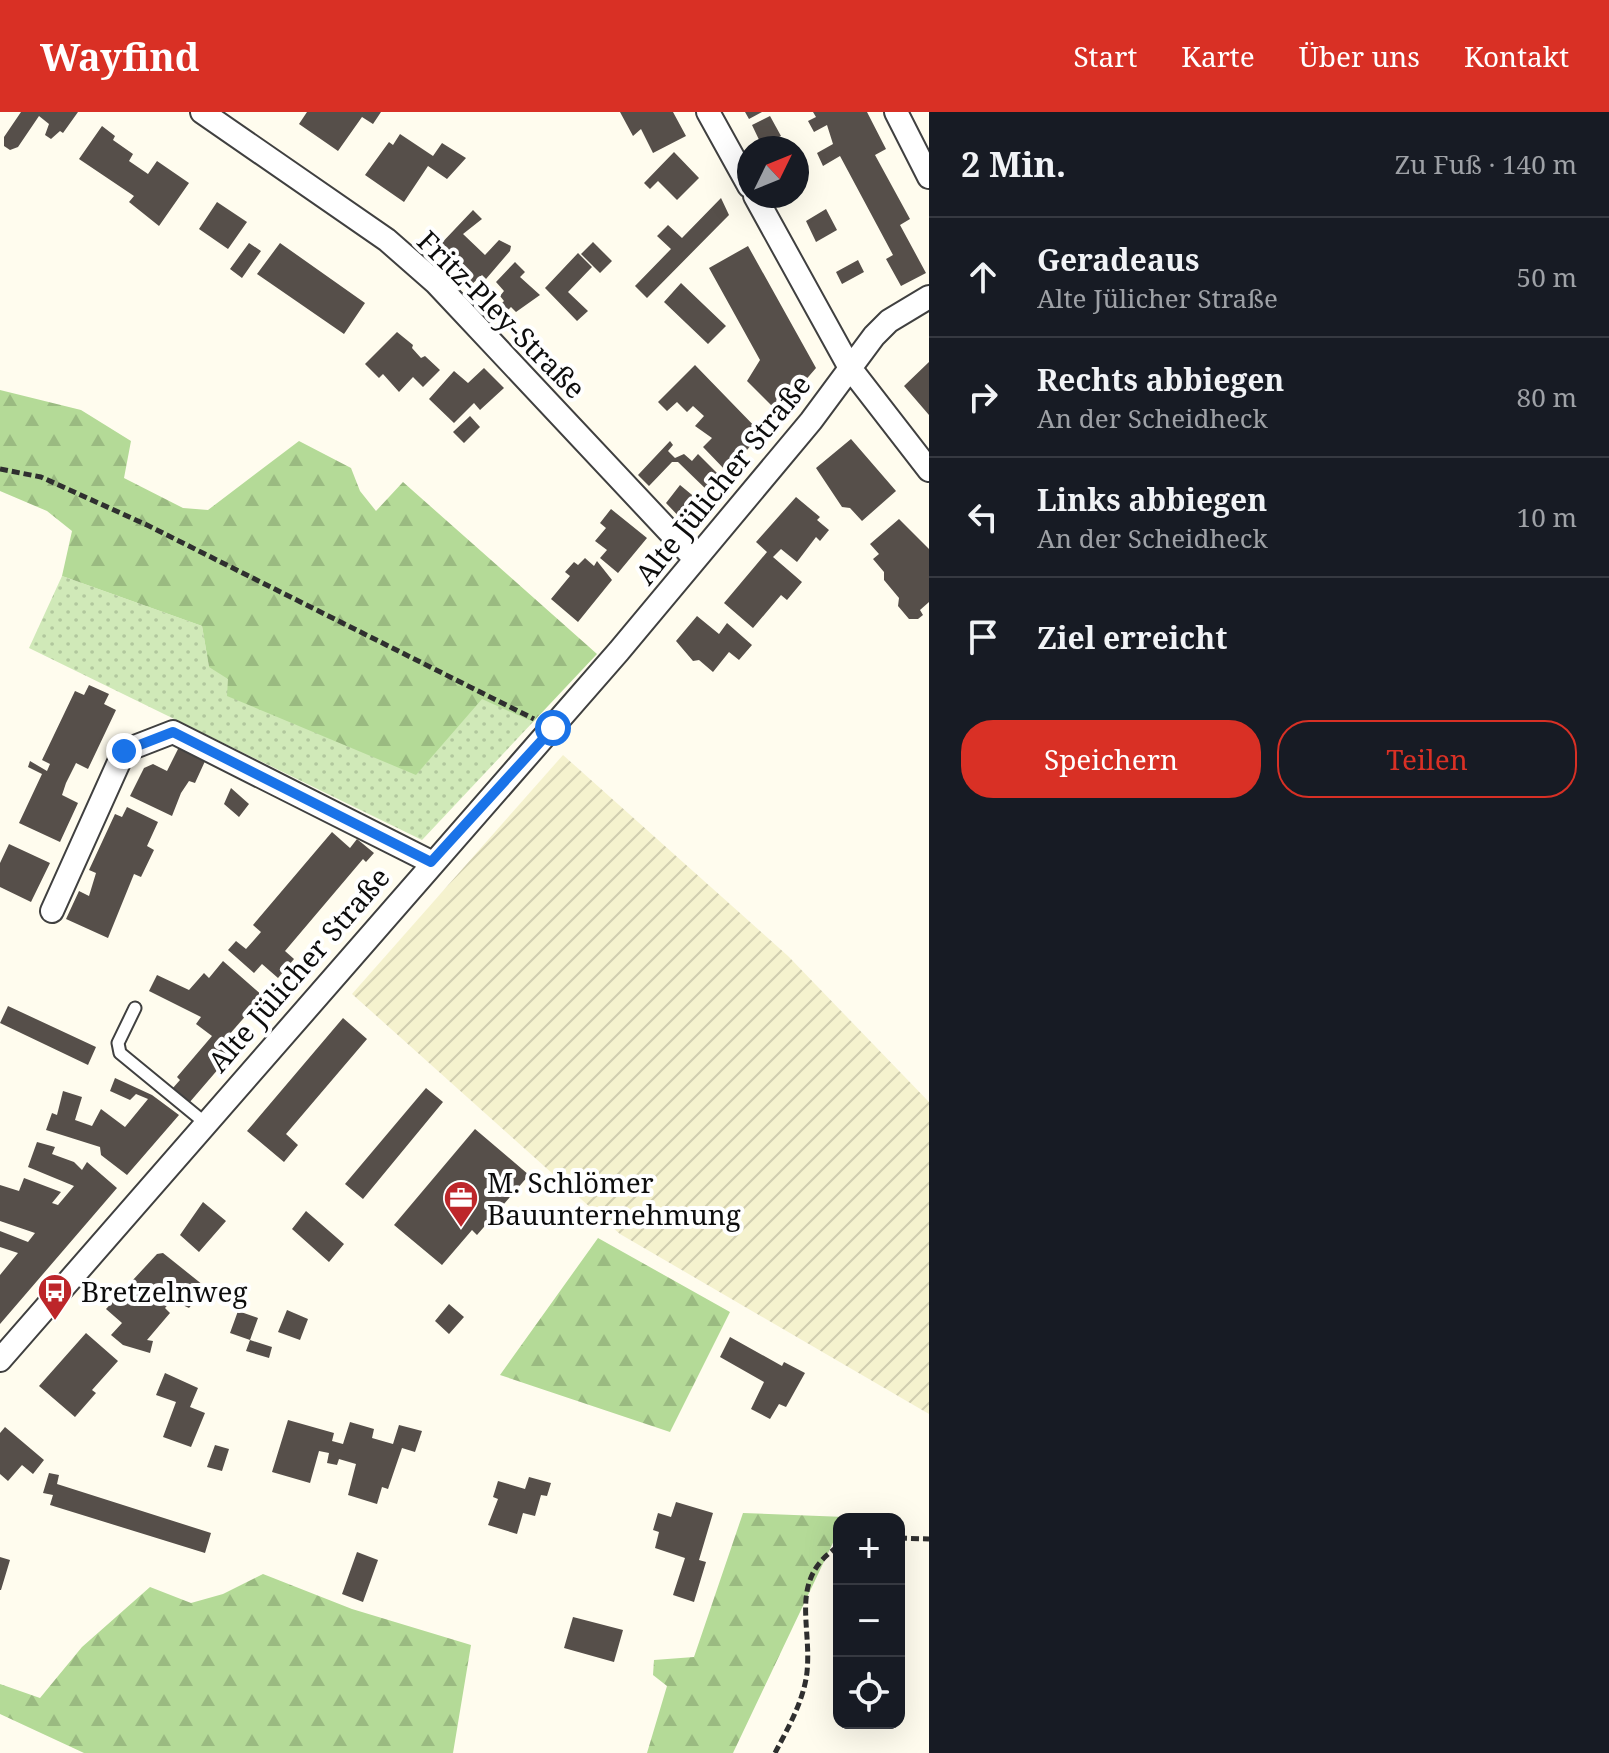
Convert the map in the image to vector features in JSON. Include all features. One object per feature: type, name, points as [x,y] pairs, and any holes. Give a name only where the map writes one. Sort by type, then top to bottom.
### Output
[{"type":"street","name":"Fritz-Pley-Straße","points":[[202,112],[387,240],[436,283],[695,559]]},
{"type":"street","points":[[708,112],[737,164]]},
{"type":"street","points":[[896,112],[928,175]]},
{"type":"street","points":[[762,208],[850,368],[929,470]]},
{"type":"street","name":"Alte Jülicher Straße","points":[[0,1360],[431,862],[553,728],[811,421],[889,321],[929,297]]},
{"type":"street","points":[[52,911],[124,751],[173,732],[431,862]]},
{"type":"lane","points":[[135,1008],[118,1043],[120,1053],[204,1122]]},
{"type":"path","points":[[0,469],[41,477],[147,525],[553,728]]},
{"type":"path","points":[[905,1538],[929,1539]]},
{"type":"path","points":[[775,1753],[796,1711],[807,1672],[804,1612],[812,1571],[833,1550]]},
{"type":"shaded area","points":[[563,755],[788,956],[929,1102],[929,1414],[620,1234],[352,994]]},
{"type":"green space","points":[[0,390],[81,410],[131,441],[124,478],[183,508],[208,510],[299,441],[351,468],[360,491],[376,511],[403,482],[597,654],[533,722],[482,699],[416,775],[227,696],[228,679],[209,667],[202,626],[62,576],[72,531],[47,511],[0,491]]},
{"type":"green space","points":[[62,576],[202,626],[209,667],[482,698],[533,722],[422,840],[29,648]]},
{"type":"green space","points":[[598,1238],[730,1312],[670,1432],[500,1375]]},
{"type":"green space","points":[[743,1513],[833,1517],[833,1543],[733,1753],[647,1753],[667,1686],[653,1675],[654,1660],[694,1657]]},
{"type":"green space","points":[[263,1574],[352,1609],[471,1645],[453,1753],[84,1753],[0,1714],[0,1684],[40,1698],[82,1647],[150,1587],[191,1603],[223,1594]]},
{"type":"building","points":[[21,112],[78,112],[63,133],[60,131],[51,139],[45,135],[49,124],[39,116],[18,147],[10,150],[4,146],[4,137]]},
{"type":"building","points":[[307,112],[381,112],[373,124],[362,117],[338,151],[299,124]]},
{"type":"building","points":[[620,112],[673,112],[686,136],[653,153],[641,129],[633,136]]},
{"type":"building","points":[[745,112],[762,112],[749,119]]},
{"type":"building","points":[[813,112],[867,112],[886,149],[875,155],[910,219],[900,225],[926,273],[901,286],[886,259],[893,255],[840,156],[823,166],[817,153],[833,144],[827,125],[814,132],[808,121],[816,117]]},
{"type":"building","points":[[770,116],[781,136],[757,136],[752,125]]},
{"type":"building","points":[[102,126],[115,136],[113,140],[133,154],[129,161],[148,174],[157,161],[189,183],[159,226],[129,202],[134,196],[79,159]]},
{"type":"building","points":[[400,134],[433,156],[442,143],[466,158],[447,179],[428,166],[404,202],[365,175],[389,142],[393,145]]},
{"type":"building","points":[[674,152],[699,178],[677,200],[658,181],[650,189],[644,183]]},
{"type":"building","points":[[721,198],[729,215],[647,298],[635,286],[671,249],[657,236],[668,225],[682,238]]},
{"type":"building","points":[[217,202],[247,222],[228,249],[199,229]]},
{"type":"building","points":[[826,209],[837,230],[816,242],[806,221]]},
{"type":"building","points":[[473,210],[482,219],[463,234],[485,255],[499,240],[511,246],[486,279],[482,275],[471,285],[436,249]]},
{"type":"building","points":[[593,242],[612,261],[600,273],[581,254]]},
{"type":"building","points":[[249,243],[261,251],[242,278],[230,269]]},
{"type":"building","points":[[280,243],[365,303],[344,334],[257,274]]},
{"type":"building","points":[[748,246],[816,368],[778,412],[747,381],[760,360],[709,268]]},
{"type":"building","points":[[578,253],[592,267],[568,292],[588,311],[577,321],[545,288]]},
{"type":"building","points":[[858,260],[864,272],[842,284],[836,272]]},
{"type":"building","points":[[515,262],[525,272],[520,277],[540,295],[516,312],[511,307],[507,311],[501,304],[504,301],[500,296],[504,291],[496,282]]},
{"type":"building","points":[[681,283],[726,326],[708,344],[664,302]]},
{"type":"building","points":[[397,332],[413,345],[412,348],[421,358],[425,356],[440,370],[423,387],[413,377],[399,392],[383,374],[379,378],[365,364]]},
{"type":"building","points":[[929,362],[929,415],[904,386]]},
{"type":"building","points":[[695,365],[761,433],[728,473],[703,447],[712,438],[695,426],[704,416],[693,406],[687,412],[677,402],[667,411],[658,402]]},
{"type":"building","points":[[484,368],[504,388],[480,410],[474,403],[454,423],[429,399],[454,371],[468,383]]},
{"type":"building","points":[[470,416],[480,427],[464,443],[453,432]]},
{"type":"building","points":[[851,439],[896,491],[862,521],[850,508],[842,507],[816,468]]},
{"type":"building","points":[[670,441],[673,445],[668,451],[675,458],[684,454],[692,461],[698,454],[723,479],[711,494],[678,462],[672,462],[649,486],[638,475]]},
{"type":"building","points":[[680,485],[703,504],[686,524],[666,503]]},
{"type":"building","points":[[796,497],[820,517],[817,520],[829,530],[820,541],[816,537],[797,562],[781,549],[773,557],[802,582],[787,600],[781,595],[753,628],[724,603],[767,552],[756,542]]},
{"type":"building","points":[[611,509],[647,538],[618,573],[600,558],[607,550],[595,541],[606,528],[600,523]]},
{"type":"building","points":[[899,519],[929,549],[929,602],[920,610],[923,615],[918,619],[909,619],[898,606],[899,598],[884,580],[884,572],[873,559],[879,554],[870,544]]},
{"type":"building","points":[[585,558],[594,566],[597,561],[612,580],[578,622],[551,599],[570,576],[565,572],[574,562],[578,565]]},
{"type":"building","points":[[697,616],[719,634],[727,623],[752,645],[739,660],[729,652],[713,672],[699,660],[693,661],[676,641]]},
{"type":"building","points":[[89,685],[109,694],[104,704],[116,710],[88,769],[76,763],[66,783],[62,795],[78,803],[60,842],[19,823],[42,774],[28,767],[30,761],[47,771],[50,764],[42,760],[75,691],[84,695]]},
{"type":"building","points":[[179,747],[206,759],[195,783],[189,781],[181,793],[172,816],[130,796],[144,768],[153,764],[167,771]]},
{"type":"building","points":[[231,788],[249,804],[239,817],[224,804]]},
{"type":"building","points":[[127,807],[158,822],[147,846],[154,850],[141,877],[134,874],[108,938],[66,919],[79,891],[89,896],[96,873],[89,870],[115,814],[122,817]]},
{"type":"building","points":[[332,832],[350,848],[357,839],[374,853],[366,862],[363,859],[285,951],[294,959],[278,978],[262,964],[254,973],[228,950],[236,941],[246,949],[261,932],[253,925]]},
{"type":"building","points":[[9,844],[50,863],[31,902],[0,887],[0,863]]},
{"type":"building","points":[[223,961],[263,996],[221,1044],[232,1053],[189,1103],[172,1089],[180,1080],[177,1077],[212,1036],[196,1024],[201,1017],[149,991],[157,975],[189,990],[204,973],[209,978]]},
{"type":"building","points":[[8,1006],[96,1047],[88,1065],[0,1023]]},
{"type":"building","points":[[343,1018],[367,1039],[286,1134],[298,1145],[284,1162],[247,1131]]},
{"type":"building","points":[[115,1078],[152,1095],[179,1115],[127,1175],[101,1155],[100,1147],[46,1130],[52,1113],[57,1115],[63,1091],[82,1097],[75,1120],[92,1126],[101,1109],[125,1127],[148,1099],[136,1094],[130,1100],[110,1091]]},
{"type":"building","points":[[426,1088],[443,1102],[363,1199],[345,1184]]},
{"type":"building","points":[[475,1129],[529,1175],[477,1235],[472,1230],[442,1265],[394,1225]]},
{"type":"building","points":[[37,1142],[55,1147],[52,1154],[74,1162],[82,1170],[87,1162],[117,1188],[0,1324],[0,1275],[18,1253],[0,1247],[0,1231],[28,1242],[35,1233],[0,1221],[0,1185],[19,1191],[24,1178],[61,1192],[52,1203],[58,1205],[74,1186],[28,1167]]},
{"type":"building","points":[[203,1202],[226,1221],[199,1252],[180,1235]]},
{"type":"building","points":[[306,1211],[344,1244],[329,1262],[292,1229]]},
{"type":"building","points":[[163,1253],[203,1285],[204,1290],[189,1308],[172,1300],[165,1308],[170,1313],[147,1340],[153,1341],[150,1353],[123,1345],[111,1335],[122,1323],[106,1309],[157,1254]]},
{"type":"building","points":[[449,1304],[464,1317],[449,1334],[435,1321]]},
{"type":"building","points":[[287,1310],[308,1319],[300,1340],[278,1332]]},
{"type":"building","points":[[238,1311],[258,1318],[250,1340],[230,1333]]},
{"type":"building","points":[[86,1333],[118,1361],[92,1390],[96,1393],[75,1417],[39,1386]]},
{"type":"building","points":[[730,1337],[782,1366],[784,1362],[805,1373],[786,1407],[779,1404],[770,1419],[751,1409],[764,1382],[720,1357]]},
{"type":"building","points":[[250,1340],[272,1347],[269,1358],[246,1351]]},
{"type":"building","points":[[165,1373],[198,1388],[190,1407],[205,1413],[191,1447],[163,1437],[176,1402],[156,1395]]},
{"type":"building","points":[[288,1420],[334,1433],[332,1441],[343,1444],[350,1422],[374,1429],[372,1438],[393,1444],[399,1425],[422,1431],[415,1452],[402,1448],[388,1489],[382,1487],[377,1504],[348,1495],[356,1464],[339,1459],[337,1465],[327,1463],[329,1453],[319,1451],[310,1483],[272,1472]]},
{"type":"building","points":[[5,1427],[44,1460],[33,1474],[22,1465],[8,1481],[0,1474],[0,1433]]},
{"type":"building","points":[[215,1445],[229,1449],[222,1471],[207,1467]]},
{"type":"building","points":[[49,1473],[59,1475],[57,1484],[211,1533],[205,1553],[50,1505],[53,1495],[43,1493]]},
{"type":"building","points":[[529,1477],[551,1483],[547,1496],[541,1495],[535,1516],[523,1513],[517,1534],[488,1525],[498,1499],[493,1497],[498,1481],[525,1489]]},
{"type":"building","points":[[676,1502],[713,1513],[699,1560],[706,1562],[694,1602],[673,1595],[685,1558],[655,1548],[659,1532],[653,1530],[658,1513],[671,1517]]},
{"type":"building","points":[[357,1552],[378,1560],[363,1602],[342,1594]]},
{"type":"building","points":[[0,1557],[10,1560],[1,1590],[0,1590]]},
{"type":"building","points":[[573,1617],[623,1630],[614,1662],[564,1648]]},
{"type":"place","name":"M. Schlömer Bauunternehmung","points":[[461,1229]]},
{"type":"place","name":"Bretzelnweg","points":[[55,1322]]},
{"type":"route","points":[[124,751],[173,732],[431,862],[553,728]]}]
